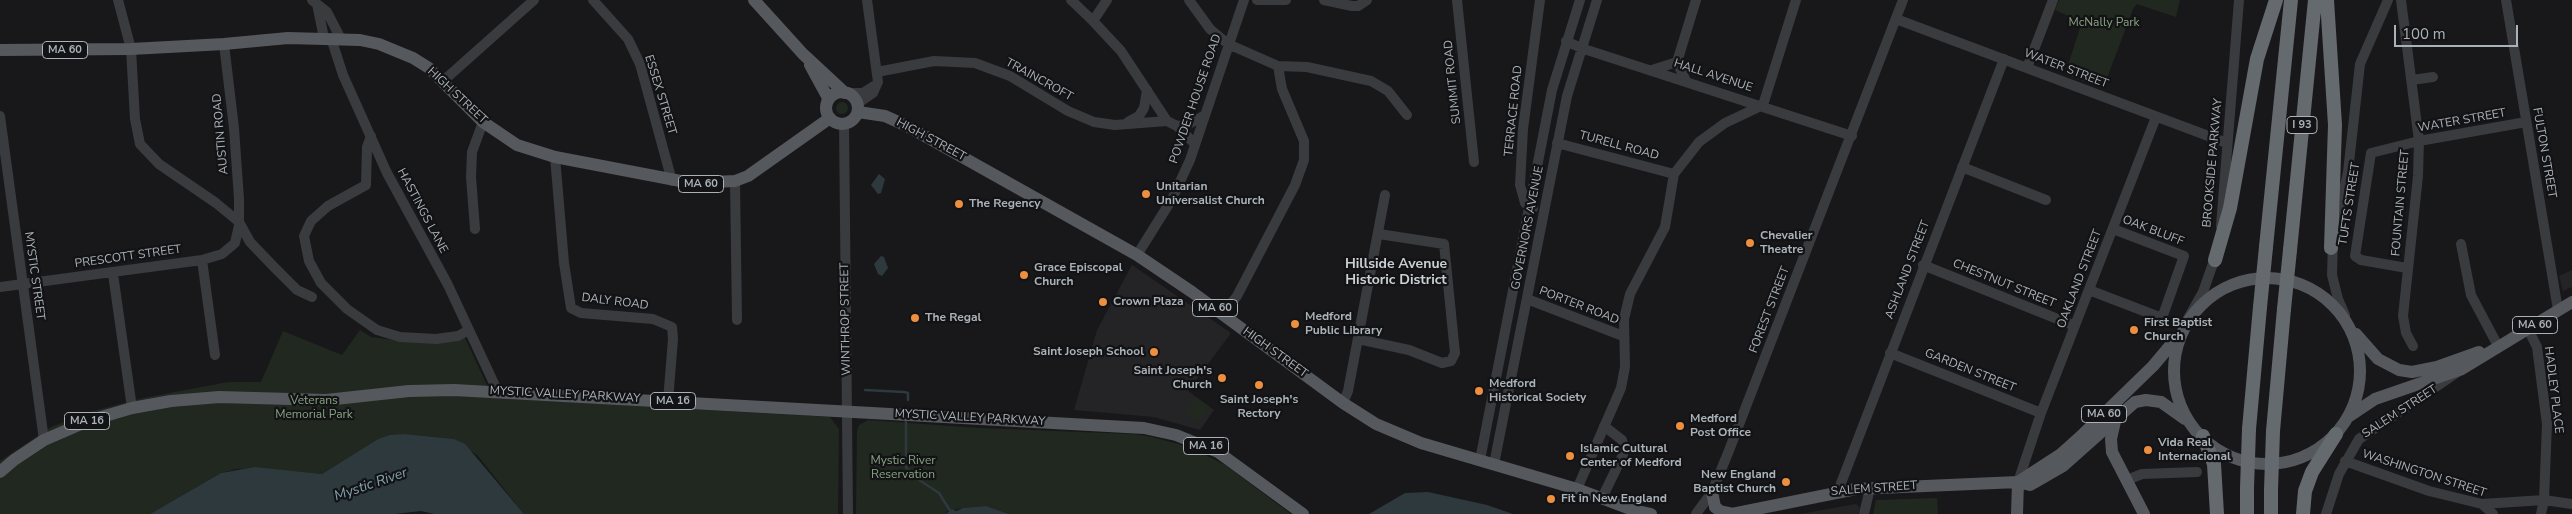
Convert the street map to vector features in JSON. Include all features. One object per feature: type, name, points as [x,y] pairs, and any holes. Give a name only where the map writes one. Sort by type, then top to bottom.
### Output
[{"type":"highway","points":[[2215,260],[2230,208],[2257,59],[2276,0]]},
{"type":"highway","name":"I 93","points":[[2247,514],[2249,429],[2291,0]]},
{"type":"highway","name":"I 93","points":[[2271,514],[2273,430],[2314,0]]},
{"type":"highway","points":[[2327,0],[2335,125],[2331,248]]},
{"type":"highway","points":[[2303,514],[2305,491],[2312,472],[2336,434]]},
{"type":"highway","points":[[2203,436],[2214,464],[2217,514]]},
{"type":"main road","points":[[754,0],[803,54],[846,93],[858,108],[854,120],[844,124],[835,123],[830,118],[826,109],[828,98],[803,54]]},
{"type":"main road","name":"HIGH STREET","points":[[0,50],[131,49],[224,44],[288,38],[332,38],[366,42],[396,50],[413,58],[442,82],[484,122],[517,145],[555,157],[672,181],[712,184],[735,181],[764,167],[830,118]]},
{"type":"main road","points":[[828,98],[835,93],[846,93]]},
{"type":"main road","name":"HIGH STREET","points":[[858,108],[900,122],[1138,255],[1224,314],[1343,403],[1376,424],[1404,436],[1577,489],[1636,512],[1651,514]]},
{"type":"main road","name":"MA 60","points":[[2018,482],[2049,462],[2114,404],[2163,356],[2180,334],[2186,322],[2215,294],[2235,284],[2263,278],[2292,281],[2312,289],[2345,315],[2354,330]]},
{"type":"main road","name":"SALEM STREET","points":[[2346,419],[2356,410],[2375,399],[2462,369],[2572,302]]},
{"type":"main road","points":[[2346,419],[2356,398],[2359,379],[2359,360],[2354,330]]},
{"type":"main road","name":"SALEM STREET","points":[[2354,330],[2382,362],[2399,370],[2412,372],[2437,367],[2498,346]]},
{"type":"main road","points":[[2180,334],[2175,350],[2174,383],[2182,408],[2191,424]]},
{"type":"main road","name":"MYSTIC VALLEY PARKWAY","points":[[0,472],[44,440],[88,421],[132,408],[171,401],[219,397],[326,400],[408,391],[498,392],[1125,426],[1164,431],[1220,453],[1303,514]]},
{"type":"main road","name":"SALEM STREET","points":[[1733,514],[1838,491],[2018,482],[2030,485],[2058,470],[2132,404],[2149,400],[2168,406],[2191,424]]},
{"type":"main road","points":[[2116,418],[2111,439],[2112,450],[2144,514]]},
{"type":"main road","name":"MA 60","points":[[2191,424],[2222,454],[2244,461],[2269,464],[2299,457],[2336,434],[2346,419]]},
{"type":"main road","points":[[2017,514],[2018,482]]},
{"type":"main road","points":[[1712,492],[1715,507],[1720,511],[1733,514]]},
{"type":"street","points":[[118,0],[131,49],[135,120],[140,144],[159,164],[216,203],[239,222],[250,242],[275,268],[298,290],[312,297]]},
{"type":"street","points":[[442,82],[534,0]]},
{"type":"street","name":"ESSEX STREET","points":[[593,0],[628,39],[640,64],[672,181]]},
{"type":"street","points":[[858,108],[873,93],[878,77],[867,0]]},
{"type":"street","points":[[1071,0],[1121,52],[1168,121],[1177,126],[1195,144]]},
{"type":"street","points":[[1093,21],[1107,0]]},
{"type":"street","points":[[1190,0],[1210,29],[1228,44],[1278,66],[1308,67],[1371,81],[1388,91],[1407,115]]},
{"type":"street","name":"POWDER HOUSE ROAD","points":[[1138,255],[1172,198],[1195,144],[1244,0]]},
{"type":"street","points":[[1257,0],[1286,0]]},
{"type":"street","points":[[1324,0],[1352,6],[1358,6],[1367,0]]},
{"type":"street","name":"SUMMIT ROAD","points":[[1457,0],[1474,162]]},
{"type":"street","name":"TERRACE ROAD","points":[[1530,207],[1525,202],[1522,194],[1521,166],[1528,90],[1540,0]]},
{"type":"street","name":"GOVERNORS AVENUE","points":[[1480,460],[1552,90],[1580,0]]},
{"type":"street","name":"GOVERNORS AVENUE","points":[[1494,464],[1557,143],[1581,48],[1597,0]]},
{"type":"street","points":[[1686,80],[1677,62],[1696,0]]},
{"type":"street","points":[[1577,489],[1621,388],[1625,367],[1623,336],[1630,294],[1665,227],[1674,174],[1699,142],[1726,123],[1763,105],[1796,0]]},
{"type":"street","name":"FOREST STREET","points":[[1696,514],[1712,492],[1852,136],[1903,0]]},
{"type":"street","points":[[2027,68],[2052,0]]},
{"type":"street","name":"BROOKSIDE PARKWAY","points":[[2186,322],[2203,292],[2215,260],[2220,230],[2239,0]]},
{"type":"street","points":[[2345,315],[2338,300],[2332,275],[2331,248],[2348,172],[2360,64],[2388,0]]},
{"type":"street","name":"FOUNTAIN STREET","points":[[2401,0],[2419,141],[2418,176],[2403,320],[2406,333],[2413,346]]},
{"type":"street","name":"FULTON STREET","points":[[2506,0],[2558,310]]},
{"type":"street","points":[[314,2],[327,12],[332,38]]},
{"type":"street","points":[[314,2],[332,38]]},
{"type":"street","name":"WATER STREET","points":[[1896,19],[2227,143]]},
{"type":"street","name":"HASTINGS LANE","points":[[332,38],[342,75],[387,173],[448,285],[498,392]]},
{"type":"street","name":"HALL AVENUE","points":[[1566,41],[1581,48],[1763,105],[1852,136]]},
{"type":"street","name":"AUSTIN ROAD","points":[[224,44],[234,128],[239,222]]},
{"type":"street","name":"ASHLAND STREET","points":[[1838,491],[1923,265],[2004,60]]},
{"type":"street","name":"TRAINCROFT","points":[[846,93],[862,93],[878,77],[934,61],[975,63],[1010,76],[1087,120],[1108,125],[1168,121]]},
{"type":"street","points":[[1652,70],[1677,62]]},
{"type":"street","points":[[1224,314],[1235,299],[1294,186],[1304,160],[1304,141],[1282,89],[1278,66]]},
{"type":"street","points":[[2412,80],[2433,77]]},
{"type":"street","points":[[1128,123],[1139,116],[1144,108],[1147,90]]},
{"type":"street","points":[[1177,126],[1191,123],[1204,115]]},
{"type":"street","name":"MYSTIC STREET","points":[[0,116],[44,440]]},
{"type":"street","name":"OAKLAND STREET","points":[[2018,482],[2041,413],[2156,117]]},
{"type":"street","points":[[475,229],[471,177],[472,152],[484,122]]},
{"type":"street","name":"WATER STREET","points":[[2372,152],[2419,141],[2526,122]]},
{"type":"street","name":"WINTHROP STREET","points":[[844,124],[848,514]]},
{"type":"street","points":[[371,136],[367,147],[366,186],[328,206],[311,221],[304,236],[310,260],[321,283],[347,309],[377,330],[400,337],[436,338],[458,336],[468,331]]},
{"type":"street","name":"TURELL ROAD","points":[[1557,143],[1674,174]]},
{"type":"street","name":"TUFTS STREET","points":[[2372,152],[2355,256],[2358,259],[2407,268]]},
{"type":"street","name":"DALY ROAD","points":[[555,157],[564,263],[571,308],[580,313],[652,319],[672,327],[674,339],[668,401]]},
{"type":"street","points":[[1962,167],[2046,200]]},
{"type":"street","points":[[735,181],[737,320]]},
{"type":"street","points":[[1343,403],[1348,391],[1385,195]]},
{"type":"street","points":[[1530,207],[1543,212]]},
{"type":"street","name":"PRESCOTT STREET","points":[[0,287],[113,274],[202,260],[222,254],[235,243],[239,222]]},
{"type":"street","name":"OAK BLUFF","points":[[2089,290],[2162,318],[2184,257],[2113,229]]},
{"type":"street","points":[[1358,339],[1409,350],[1442,363],[1451,361],[1455,353],[1444,244],[1379,234]]},
{"type":"street","points":[[2461,244],[2471,295],[2498,346]]},
{"type":"street","points":[[202,260],[215,356]]},
{"type":"street","name":"CHESTNUT STREET","points":[[1923,265],[2075,326]]},
{"type":"street","points":[[113,274],[132,408]]},
{"type":"street","name":"PORTER ROAD","points":[[1527,299],[1623,336]]},
{"type":"street","name":"HADLEY PLACE","points":[[2528,329],[2537,348],[2545,407],[2547,446],[2544,500],[2541,514]]},
{"type":"street","name":"GARDEN STREET","points":[[1890,353],[2041,413]]},
{"type":"street","name":"SALEM STREET","points":[[2326,514],[2345,460],[2359,439],[2462,369]]},
{"type":"street","points":[[1497,377],[1510,380]]},
{"type":"street","points":[[1602,498],[1623,455],[1624,447],[1622,440],[1604,426]]},
{"type":"street","points":[[2029,450],[2037,462],[2049,462]]},
{"type":"street","name":"WASHINGTON STREET","points":[[2345,460],[2429,491],[2482,504],[2493,514]]},
{"type":"street","points":[[2127,480],[2142,474],[2196,472]]},
{"type":"street","points":[[1864,514],[1870,488]]},
{"type":"street","points":[[2482,504],[2544,500],[2572,504]]},
{"type":"shaded area","name":"Saint Joseph School","points":[[1132,265],[1231,333],[1188,391],[1214,410],[1200,430],[1154,417],[1074,410],[1097,330]]},
{"type":"shaded area","points":[[2572,270],[2572,287],[2563,291],[2559,276]]},
{"type":"shaded area","points":[[1856,504],[1860,508],[1858,514],[1800,514]]},
{"type":"green space","name":"McNally Park","points":[[2059,0],[2180,0],[2176,17],[2137,4],[2133,9],[2103,89],[2065,74],[2082,22],[2055,10]]},
{"type":"green space","points":[[840,102],[844,102],[848,108],[844,114],[840,114],[836,110],[836,106]]},
{"type":"green space","name":"Veterans Memorial Park","points":[[360,330],[371,337],[402,341],[465,338],[493,398],[830,417],[839,429],[838,514],[524,514],[478,456],[454,439],[405,434],[378,439],[322,474],[262,468],[236,469],[221,473],[150,514],[0,514],[0,461],[51,427],[93,411],[143,398],[228,382],[261,382],[283,331],[342,355]]},
{"type":"green space","points":[[1196,397],[1210,407],[1200,422],[1185,412]]},
{"type":"green space","name":"Mystic River Reservation","points":[[868,420],[979,428],[1134,434],[1152,437],[1189,447],[1225,465],[1291,514],[1009,514],[986,506],[947,511],[946,514],[856,514],[857,430],[859,425]]},
{"type":"green space","points":[[1937,498],[1938,514],[1873,514],[1876,500]]},
{"type":"water","points":[[879,174],[885,179],[881,193],[878,194],[871,185]]},
{"type":"water","points":[[881,256],[884,257],[888,268],[882,276],[878,274],[874,264]]},
{"type":"water","name":"Mystic River","points":[[405,434],[454,439],[465,444],[524,514],[434,514],[421,511],[395,514],[150,514],[221,473],[255,467],[322,474],[378,439],[390,435]]},
{"type":"water","points":[[1428,492],[1487,505],[1513,514],[1369,514],[1405,493]]},
{"type":"water","points":[[986,506],[1009,514],[946,514],[952,509],[956,511],[963,508]]},
{"type":"waterway","points":[[865,390],[904,392],[908,393],[908,400]]},
{"type":"waterway","points":[[906,422],[906,467],[913,476],[939,493],[952,514]]},
{"type":"place","name":"Unitarian Universalist Church","points":[[1146,194]]},
{"type":"place","name":"The Regency","points":[[959,204]]},
{"type":"place","name":"Chevalier Theatre","points":[[1750,243]]},
{"type":"place","name":"Grace Episcopal Church","points":[[1024,275]]},
{"type":"place","name":"Crown Plaza","points":[[1103,302]]},
{"type":"place","name":"The Regal","points":[[915,318]]},
{"type":"place","name":"Medford Public Library","points":[[1295,324]]},
{"type":"place","name":"First Baptist Church","points":[[2134,330]]},
{"type":"place","name":"Saint Joseph School","points":[[1154,352]]},
{"type":"place","name":"Saint Joseph's Church","points":[[1222,378]]},
{"type":"place","name":"Saint Joseph's Rectory","points":[[1259,385]]},
{"type":"place","name":"Medford Historical Society","points":[[1479,391]]},
{"type":"place","name":"Medford Post Office","points":[[1680,426]]},
{"type":"place","name":"Vida Real Internacional","points":[[2148,450]]},
{"type":"place","name":"Islamic Cultural Center of Medford","points":[[1570,456]]},
{"type":"place","name":"New England Baptist Church","points":[[1786,482]]},
{"type":"place","name":"Fit in New England","points":[[1551,499]]},
{"type":"district","name":"Hillside Avenue Historic District","points":[[1396,274]]}]
